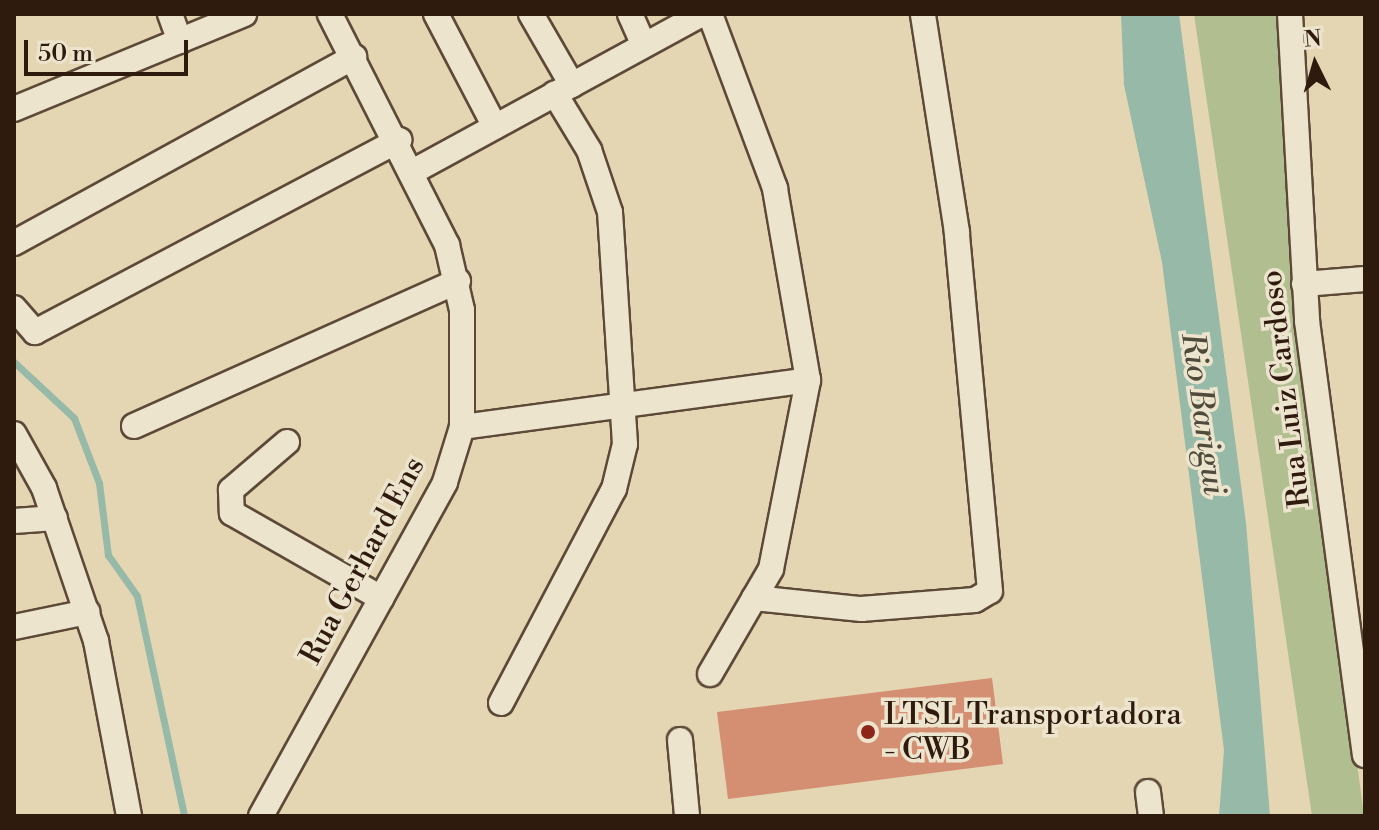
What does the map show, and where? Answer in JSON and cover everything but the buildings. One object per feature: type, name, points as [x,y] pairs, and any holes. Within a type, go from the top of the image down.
[{"type":"street","points":[[170,14],[180,41]]},
{"type":"street","points":[[14,109],[244,14]]},
{"type":"street","name":"Rua Gerhard Ens","points":[[261,816],[445,482],[462,427],[458,281],[414,171],[330,14]]},
{"type":"street","points":[[436,14],[495,127]]},
{"type":"street","points":[[501,703],[614,489],[624,409],[610,212],[589,150],[531,14]]},
{"type":"street","points":[[630,14],[644,45]]},
{"type":"street","points":[[414,171],[702,14]]},
{"type":"street","points":[[710,14],[775,188],[808,380],[771,569],[710,674]]},
{"type":"street","points":[[754,598],[861,609],[975,600],[990,591],[957,232],[923,14]]},
{"type":"street","name":"Rua Luiz Cardoso","points":[[1290,14],[1304,284],[1365,755]]},
{"type":"street","points":[[14,243],[354,57]]},
{"type":"street","points":[[14,308],[35,332],[399,140]]},
{"type":"street","points":[[1304,284],[1365,279]]},
{"type":"street","points":[[134,426],[458,281]]},
{"type":"street","points":[[462,427],[624,409],[808,380]]},
{"type":"street","points":[[14,434],[55,518],[87,612],[129,816]]},
{"type":"street","points":[[287,442],[231,490],[232,513],[381,598]]},
{"type":"street","points":[[14,521],[55,518]]},
{"type":"street","points":[[14,627],[87,612]]},
{"type":"street","points":[[680,740],[687,816]]},
{"type":"shaded area","points":[[1194,14],[1278,14],[1297,307],[1364,816],[1312,816]]},
{"type":"water","name":"Rio Barigui","points":[[1121,14],[1179,14],[1246,523],[1270,816],[1219,816],[1224,750],[1162,262],[1124,85]]},
{"type":"waterway","points":[[14,362],[74,418],[99,483],[108,555],[137,596],[184,816]]},
{"type":"place","name":"LTSL Transportadora - CWB","points":[[868,732]]}]
